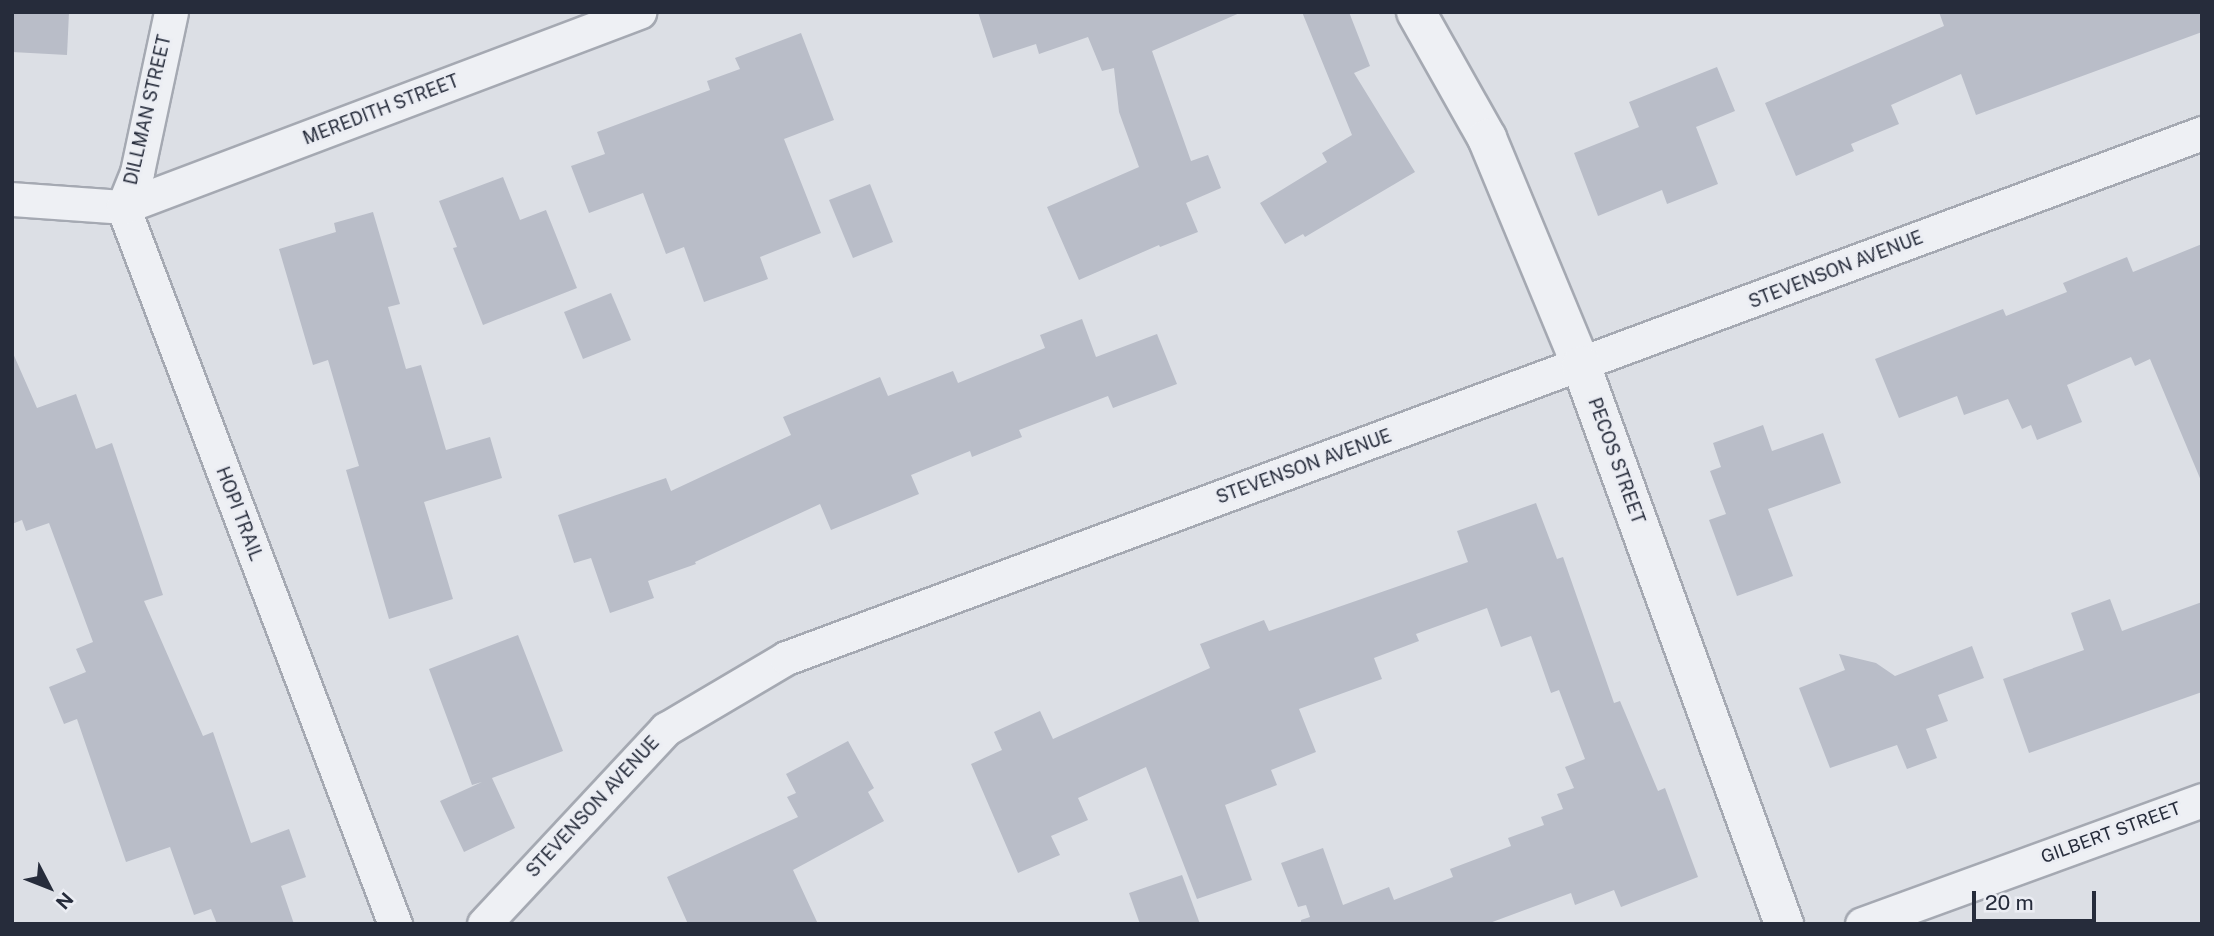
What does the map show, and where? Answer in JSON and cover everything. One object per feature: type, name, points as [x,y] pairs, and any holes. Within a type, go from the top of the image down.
[{"type":"street","name":"DILLMAN STREET","points":[[123,207],[137,172],[171,12]]},
{"type":"street","name":"MEREDITH STREET","points":[[123,207],[639,12]]},
{"type":"street","name":"PECOS STREET","points":[[1416,12],[1487,138],[1581,365],[1784,924]]},
{"type":"street","name":"STEVENSON AVENUE","points":[[484,924],[666,729],[786,658],[2202,133]]},
{"type":"street","points":[[12,199],[123,207]]},
{"type":"street","name":"HOPI TRAIL","points":[[123,207],[395,924]]},
{"type":"street","name":"GILBERT STREET","points":[[1862,924],[2202,800]]},
{"type":"building","points":[[12,12],[69,12],[67,55],[12,52]]},
{"type":"building","points":[[978,12],[1242,12],[1152,51],[1191,161],[1208,155],[1221,188],[1186,203],[1198,232],[1160,247],[1159,245],[1079,280],[1047,207],[1139,167],[1119,112],[1114,68],[1102,71],[1088,37],[1039,54],[1036,44],[993,58]]},
{"type":"building","points":[[1302,12],[1349,12],[1370,66],[1354,73],[1415,172],[1305,237],[1303,234],[1285,244],[1260,203],[1327,162],[1322,153],[1352,135]]},
{"type":"building","points":[[1939,12],[2202,12],[2202,32],[1976,115],[1961,74],[1891,105],[1899,124],[1851,144],[1854,151],[1796,176],[1765,103],[1944,26]]},
{"type":"building","points":[[801,33],[834,120],[784,139],[821,233],[760,257],[768,279],[704,302],[684,247],[666,254],[643,193],[589,213],[571,166],[605,154],[597,132],[710,90],[707,81],[740,69],[735,58]]},
{"type":"building","points":[[1717,67],[1735,111],[1696,127],[1718,184],[1667,204],[1662,190],[1598,216],[1574,153],[1639,127],[1629,102]]},
{"type":"building","points":[[503,177],[520,220],[546,210],[577,288],[483,325],[453,248],[457,247],[439,201]]},
{"type":"building","points":[[870,184],[893,242],[853,258],[829,200]]},
{"type":"building","points":[[373,212],[400,304],[388,307],[406,369],[421,365],[446,450],[490,437],[502,478],[424,502],[453,599],[389,619],[346,470],[359,466],[328,360],[313,365],[279,249],[336,232],[334,223]]},
{"type":"building","points":[[2202,244],[2202,483],[2150,359],[2135,366],[2131,357],[2067,385],[2082,422],[2037,440],[2031,425],[2022,429],[2008,399],[1964,415],[1957,396],[1899,418],[1875,359],[2003,309],[2006,316],[2067,292],[2063,283],[2127,257],[2133,272]]},
{"type":"building","points":[[611,293],[631,340],[583,359],[564,312]]},
{"type":"building","points":[[1082,319],[1096,357],[1157,334],[1177,384],[1113,408],[1108,396],[1019,430],[1022,437],[972,457],[970,451],[911,475],[919,494],[831,530],[820,504],[695,562],[696,564],[648,581],[654,598],[610,613],[591,558],[574,563],[558,515],[666,478],[671,491],[791,435],[783,417],[880,377],[888,396],[953,371],[958,383],[1045,348],[1040,335]]},
{"type":"building","points":[[12,351],[37,408],[76,394],[96,449],[112,443],[163,595],[144,601],[203,736],[213,732],[251,843],[289,829],[306,877],[281,886],[294,924],[217,924],[211,909],[194,915],[170,847],[126,862],[77,719],[64,724],[49,687],[86,672],[76,649],[93,642],[49,523],[26,531],[22,520],[12,524]]},
{"type":"building","points":[[1763,425],[1772,451],[1823,433],[1841,483],[1768,509],[1793,576],[1737,596],[1709,520],[1726,514],[1710,471],[1721,467],[1713,443]]},
{"type":"building","points":[[1536,503],[1557,559],[1563,557],[1614,703],[1620,701],[1658,791],[1665,788],[1698,877],[1621,907],[1614,890],[1575,905],[1571,893],[1487,924],[1301,924],[1301,920],[1310,917],[1306,905],[1298,907],[1281,863],[1323,848],[1343,905],[1389,887],[1394,900],[1453,877],[1450,869],[1511,846],[1508,838],[1544,825],[1541,817],[1563,809],[1557,794],[1574,788],[1565,767],[1585,759],[1559,690],[1551,693],[1531,636],[1501,647],[1487,608],[1416,634],[1419,641],[1374,658],[1382,679],[1299,709],[1316,752],[1271,770],[1277,785],[1225,805],[1252,880],[1197,899],[1146,767],[1078,798],[1088,820],[1051,836],[1060,855],[1018,873],[971,764],[1002,750],[994,732],[1040,711],[1053,739],[1210,668],[1200,644],[1264,620],[1269,631],[1468,562],[1457,531]]},
{"type":"building","points":[[2110,599],[2122,631],[2202,602],[2202,692],[2029,753],[2003,679],[2084,650],[2071,613]]},
{"type":"building","points":[[518,635],[563,751],[492,778],[515,828],[464,852],[440,801],[482,782],[472,785],[429,669]]},
{"type":"building","points":[[1972,646],[1984,678],[1938,695],[1948,721],[1926,729],[1937,758],[1907,769],[1897,745],[1830,768],[1799,688],[1845,670],[1839,654],[1876,663],[1895,676]]},
{"type":"building","points":[[848,741],[874,788],[868,792],[884,821],[793,870],[818,924],[688,924],[667,877],[798,817],[787,797],[796,793],[786,774]]},
{"type":"building","points":[[1182,875],[1200,924],[1140,924],[1129,893]]}]
